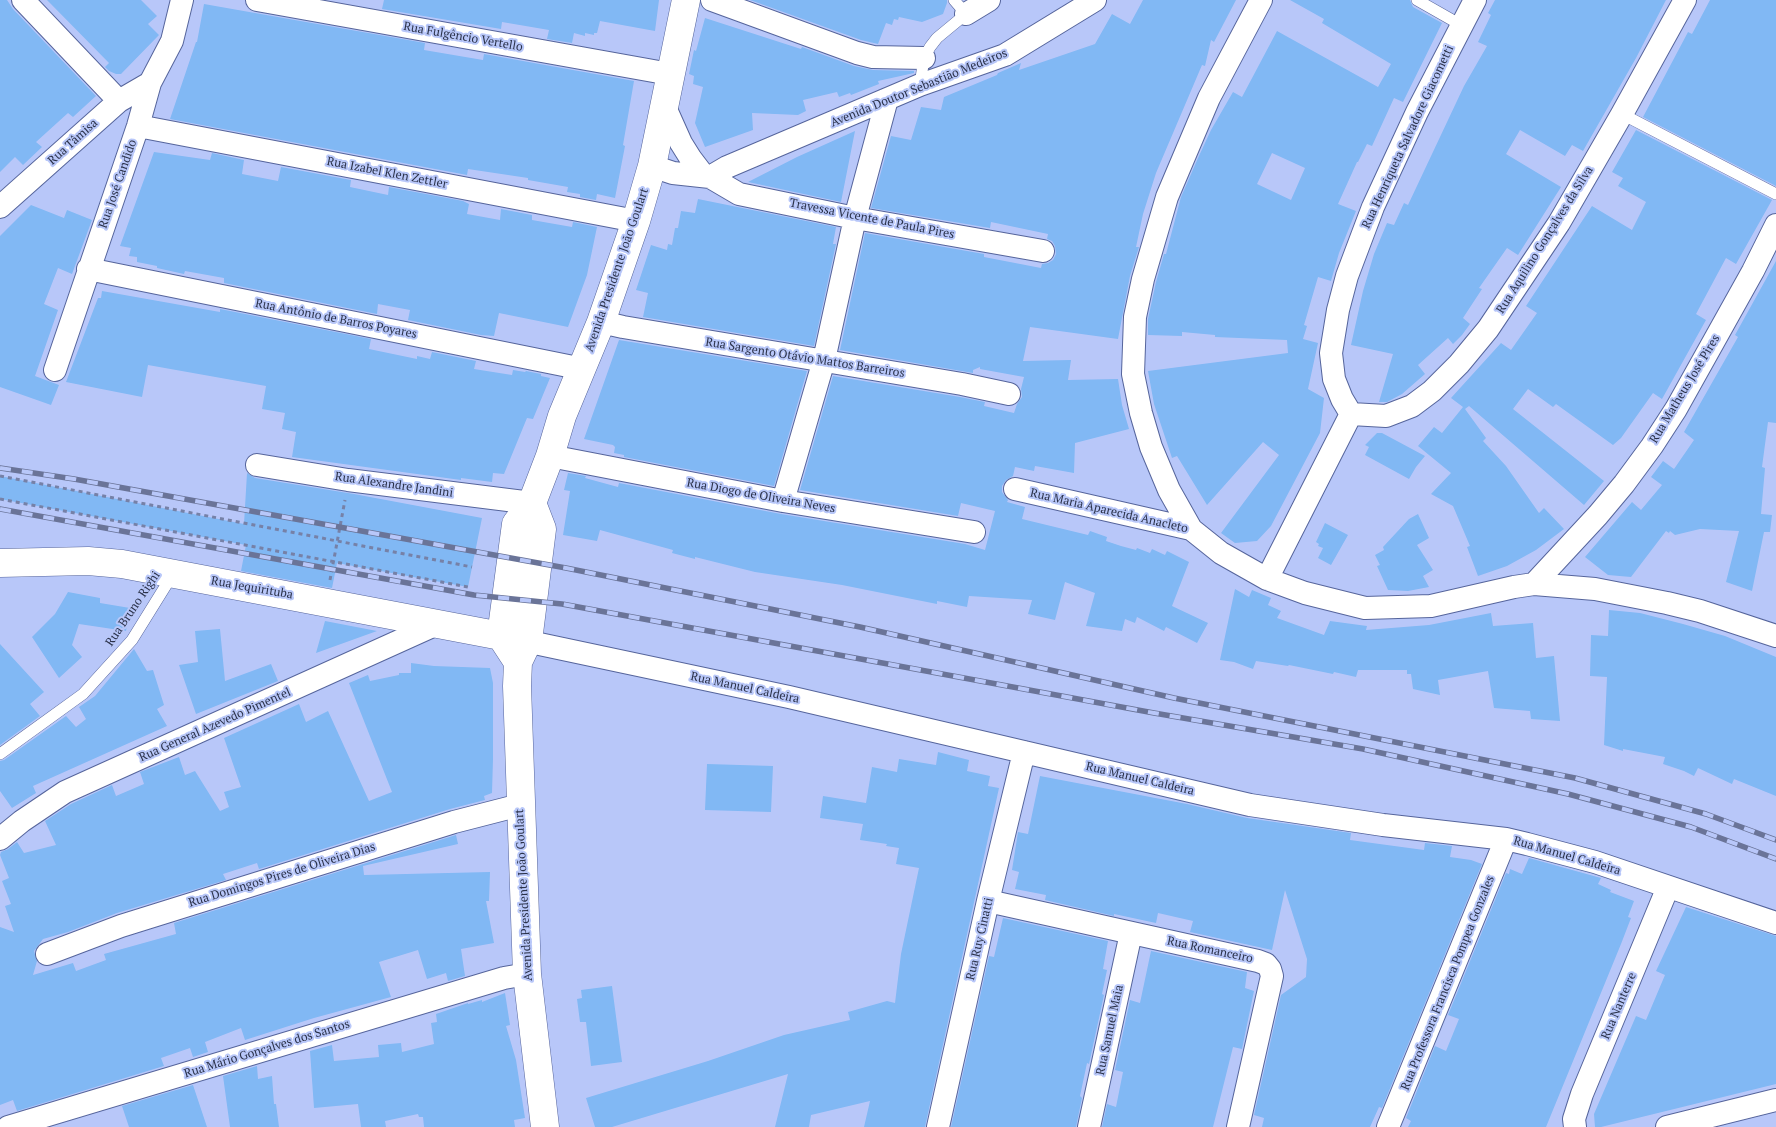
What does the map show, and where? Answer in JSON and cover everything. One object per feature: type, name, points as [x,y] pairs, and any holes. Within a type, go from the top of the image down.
[{"type":"main road","name":"Avenida Presidente João Goulart","points":[[501,636],[516,524],[532,503],[550,456],[562,416],[601,322],[636,222],[652,166],[686,0]]},
{"type":"main road","name":"Avenida Presidente João Goulart","points":[[532,503],[542,529],[517,686],[527,974],[545,1127]]},
{"type":"main road","name":"Rua Jequirituba","points":[[0,563],[88,561],[122,564],[501,636]]},
{"type":"main road","points":[[447,625],[483,624],[496,617],[505,609]]},
{"type":"main road","points":[[501,636],[523,652]]},
{"type":"street","points":[[24,0],[119,100]]},
{"type":"street","name":"Rua José Candido","points":[[55,370],[138,126],[150,83],[172,41],[182,0]]},
{"type":"street","name":"Rua Fulgêncio Vertello","points":[[257,0],[670,74]]},
{"type":"street","points":[[712,0],[857,53],[873,56],[924,58]]},
{"type":"street","points":[[960,7],[989,0]]},
{"type":"street","name":"Avenida Doutor Sebastião Medeiros","points":[[707,176],[920,85],[1005,55],[1095,0]]},
{"type":"street","points":[[1191,529],[1169,490],[1141,413],[1133,374],[1135,317],[1142,279],[1166,197],[1209,98],[1262,0]]},
{"type":"street","name":"Rua Henriqueta Salvadore Giacometti","points":[[1351,414],[1342,399],[1334,379],[1331,354],[1338,310],[1347,276],[1373,207],[1417,112],[1475,0]]},
{"type":"street","name":"Rua Aquilino Gonçalves da Silva","points":[[1351,414],[1386,416],[1412,406],[1432,391],[1459,364],[1488,329],[1559,223],[1685,0]]},
{"type":"street","name":"Rua Tâmisa","points":[[2,200],[119,100],[150,83]]},
{"type":"street","points":[[783,501],[824,360],[855,218],[887,99]]},
{"type":"street","name":"Travessa Vicente de Paula Pires","points":[[664,106],[690,159],[707,176],[739,194],[855,218],[1044,251]]},
{"type":"street","name":"Rua Izabel Klen Zettler","points":[[138,126],[636,222]]},
{"type":"street","name":"Travessa Vicente de Paula Pires","points":[[652,166],[674,173],[707,176]]},
{"type":"street","name":"Rua Matheus José Pires","points":[[1534,584],[1598,515],[1652,446],[1676,409],[1753,271],[1776,225]]},
{"type":"street","name":"Rua Antônio de Barros Poyares","points":[[88,269],[583,369]]},
{"type":"street","name":"Rua Sargento Otávio Mattos Barreiros","points":[[601,322],[962,384],[1009,394]]},
{"type":"street","points":[[1267,579],[1351,414]]},
{"type":"street","name":"Rua Diogo de Oliveira Neves","points":[[550,456],[783,501],[974,532]]},
{"type":"street","name":"Rua Alexandre Jandini","points":[[257,465],[348,480],[532,503]]},
{"type":"street","name":"Rua Maria Aparecida Anacleto","points":[[1015,489],[1191,529],[1221,553],[1267,579],[1306,593],[1365,608],[1431,606],[1534,584],[1595,590],[1667,603],[1700,611],[1776,636]]},
{"type":"street","name":"Rua General Azevedo Pimentel","points":[[0,838],[36,810],[64,792],[447,625]]},
{"type":"street","name":"Rua Manuel Caldeira","points":[[523,652],[789,697],[1250,805],[1383,825],[1506,839],[1557,851],[1776,923]]},
{"type":"street","name":"Rua Ruy Cinatti","points":[[938,1127],[988,901],[1024,752]]},
{"type":"street","name":"Rua Domingos Pires de Oliveira Dias","points":[[47,954],[121,926],[454,822],[520,805]]},
{"type":"street","name":"Rua Professora Francisca Pompea Gonzales","points":[[1388,1127],[1506,839]]},
{"type":"street","name":"Rua Nanterre","points":[[1575,1127],[1574,1119],[1582,1094],[1668,887]]},
{"type":"street","name":"Rua Romanceiro","points":[[988,901],[1258,960],[1266,964],[1270,968],[1272,976],[1238,1127]]},
{"type":"street","name":"Rua Samuel Maia","points":[[1089,1127],[1131,933]]},
{"type":"street","name":"Rua Mário Gonçalves dos Santos","points":[[8,1127],[504,978],[527,974]]},
{"type":"street","points":[[1668,1127],[1776,1100]]},
{"type":"lane","points":[[1417,0],[1462,25]]},
{"type":"lane","points":[[920,85],[924,58],[960,7]]},
{"type":"lane","points":[[1622,114],[1776,194]]},
{"type":"lane","name":"Rua Bruno Righi","points":[[0,754],[83,694],[132,640],[173,574]]},
{"type":"path","points":[[0,476],[472,567]]},
{"type":"path","points":[[328,602],[327,595],[348,480]]},
{"type":"path","points":[[0,499],[468,587]]},
{"type":"building","points":[[0,0],[7,0],[13,9],[96,96],[73,117],[68,113],[36,142],[42,147],[23,165],[15,157],[0,172]]},
{"type":"building","points":[[47,0],[141,0],[157,16],[148,24],[159,35],[121,74],[116,74],[105,67],[109,63]]},
{"type":"building","points":[[384,0],[659,0],[655,31],[600,21],[597,33],[594,33],[594,35],[585,33],[585,36],[574,33],[572,43],[547,39],[549,30],[502,22],[501,29],[382,9]]},
{"type":"building","points":[[750,0],[947,0],[947,3],[943,14],[922,22],[899,17],[898,20],[894,19],[892,25],[886,23],[878,44],[861,40]]},
{"type":"building","points":[[1143,0],[1236,0],[1214,42],[1211,40],[1205,66],[1202,65],[1156,173],[1143,214],[1136,247],[1139,247],[1130,276],[1118,339],[1030,327],[1023,361],[1071,360],[1068,380],[1118,379],[1122,405],[1129,429],[1075,443],[1074,473],[1035,466],[1034,471],[1015,467],[1013,476],[1006,480],[1002,486],[1002,492],[1008,500],[1007,502],[1025,507],[1022,519],[1088,535],[1090,531],[1107,537],[1106,541],[1121,546],[1136,550],[1137,548],[1150,553],[1152,549],[1165,555],[1167,551],[1189,562],[1172,606],[1208,623],[1197,643],[1166,627],[1164,631],[1137,617],[1135,623],[1125,619],[1122,631],[1086,626],[1095,593],[1065,582],[1055,620],[1028,614],[1032,600],[969,596],[967,607],[937,601],[937,604],[842,585],[755,572],[695,557],[695,559],[672,553],[673,550],[600,530],[597,541],[563,535],[570,491],[564,490],[568,473],[586,476],[585,478],[618,487],[619,483],[781,514],[965,544],[985,550],[995,511],[961,503],[958,516],[800,490],[833,376],[985,402],[984,406],[1014,413],[1022,397],[1021,389],[1024,377],[980,369],[980,367],[973,370],[973,373],[840,350],[865,233],[984,254],[984,257],[1041,268],[1042,264],[1053,260],[1056,254],[1052,241],[1047,239],[1048,234],[991,222],[990,228],[871,208],[891,136],[911,140],[921,107],[941,110],[944,97],[1021,63],[1019,70],[1095,44],[1112,14],[1130,24]]},
{"type":"building","points":[[1290,0],[1410,0],[1413,7],[1442,23],[1403,102],[1394,98],[1372,146],[1367,144],[1338,204],[1356,211],[1339,253],[1331,281],[1318,277],[1304,325],[1307,326],[1303,339],[1318,343],[1308,389],[1324,398],[1320,433],[1271,526],[1257,541],[1235,543],[1221,533],[1279,455],[1263,442],[1207,505],[1177,456],[1172,458],[1154,404],[1148,371],[1288,353],[1287,340],[1215,337],[1215,335],[1182,332],[1182,336],[1148,335],[1148,319],[1156,282],[1164,254],[1166,254],[1181,197],[1198,158],[1211,130],[1233,92],[1242,97],[1277,31],[1378,87],[1391,64],[1322,23],[1324,19]],"holes":[[[1272,153],[1305,168],[1291,200],[1257,184]]]},
{"type":"building","points":[[1495,0],[1666,0],[1636,58],[1583,151],[1572,145],[1565,156],[1520,130],[1506,154],[1561,187],[1518,255],[1507,248],[1479,288],[1482,289],[1463,318],[1470,324],[1462,335],[1453,344],[1448,338],[1418,365],[1425,374],[1402,394],[1387,402],[1379,402],[1393,354],[1351,345],[1363,291],[1374,254],[1387,223],[1394,225],[1404,203],[1408,205],[1464,86],[1487,46],[1478,42],[1491,15],[1488,13]]},
{"type":"building","points":[[1710,0],[1776,0],[1776,186],[1643,117],[1688,32],[1692,34]]},
{"type":"building","points":[[204,4],[425,43],[424,50],[483,60],[484,54],[634,81],[623,145],[625,146],[615,198],[597,194],[596,200],[580,197],[580,194],[567,192],[568,187],[528,180],[528,178],[468,169],[467,175],[170,119],[197,42]]},
{"type":"building","points":[[705,18],[801,49],[802,47],[854,66],[873,70],[914,71],[914,73],[878,81],[879,84],[851,95],[850,93],[839,97],[837,92],[803,100],[806,111],[798,115],[752,113],[753,130],[705,147],[695,123],[703,87],[693,84],[694,76],[689,74],[694,50],[696,51]]},
{"type":"building","points":[[1636,130],[1772,200],[1736,264],[1726,258],[1696,314],[1706,320],[1662,399],[1653,393],[1621,438],[1613,445],[1556,404],[1553,407],[1528,389],[1513,409],[1604,481],[1584,505],[1469,406],[1465,409],[1486,438],[1483,441],[1506,466],[1539,513],[1544,508],[1564,529],[1536,550],[1507,566],[1478,576],[1467,547],[1470,546],[1453,506],[1431,494],[1451,473],[1418,446],[1434,427],[1442,433],[1463,407],[1451,398],[1501,343],[1511,350],[1537,313],[1526,306],[1592,206],[1632,230],[1646,202],[1618,186],[1623,178],[1612,172]]},
{"type":"building","points":[[855,131],[841,202],[748,182],[797,157]]},
{"type":"building","points":[[154,152],[210,160],[212,153],[244,160],[242,174],[278,181],[281,167],[351,180],[350,187],[388,195],[389,187],[463,201],[469,204],[467,214],[500,220],[501,209],[532,215],[532,220],[572,227],[573,222],[597,227],[587,275],[568,327],[499,313],[494,336],[408,320],[410,310],[378,304],[377,314],[224,283],[224,278],[185,271],[184,274],[157,268],[157,266],[137,262],[137,257],[129,256],[131,248],[120,246]]},
{"type":"building","points":[[698,199],[836,227],[833,244],[836,244],[814,346],[643,317],[648,293],[636,290],[651,245],[667,250],[668,244],[672,245],[681,211],[695,213]]},
{"type":"building","points":[[31,205],[64,218],[67,210],[92,220],[72,274],[58,268],[44,304],[58,310],[35,376],[59,385],[51,405],[0,387],[0,236]]},
{"type":"building","points":[[1776,261],[1776,423],[1768,422],[1762,467],[1765,468],[1761,514],[1772,515],[1770,532],[1764,532],[1752,591],[1726,582],[1739,531],[1700,529],[1675,535],[1670,531],[1669,533],[1666,531],[1631,577],[1608,575],[1585,557],[1632,502],[1641,510],[1662,485],[1651,477],[1663,461],[1674,469],[1694,440],[1684,432],[1738,337],[1735,335]]},
{"type":"building","points":[[102,291],[220,312],[220,309],[371,339],[369,349],[417,359],[417,356],[430,359],[432,352],[476,361],[474,369],[512,375],[513,370],[526,371],[550,378],[533,419],[527,418],[504,474],[493,473],[492,482],[461,478],[461,480],[292,457],[296,432],[282,429],[285,413],[262,409],[266,386],[148,365],[142,397],[66,382],[98,298],[101,298]]},
{"type":"building","points":[[619,340],[807,371],[774,486],[624,457],[624,455],[614,453],[615,447],[613,445],[584,439]]},
{"type":"building","points":[[1377,433],[1382,433],[1425,456],[1409,479],[1365,455],[1369,447],[1365,445]]},
{"type":"building","points":[[247,473],[255,478],[482,518],[468,587],[337,563],[332,588],[241,571],[246,545],[0,499],[0,476],[244,524]]},
{"type":"building","points":[[1418,514],[1429,538],[1417,545],[1433,570],[1423,576],[1429,587],[1408,591],[1388,590],[1377,566],[1380,565],[1375,555],[1384,550],[1383,547],[1409,519]]},
{"type":"building","points":[[1325,523],[1348,535],[1331,565],[1318,558],[1323,548],[1318,546],[1319,544],[1316,542]]},
{"type":"building","points":[[1235,589],[1249,597],[1252,590],[1271,598],[1268,605],[1281,611],[1277,618],[1324,635],[1330,621],[1367,626],[1366,630],[1429,625],[1491,613],[1493,626],[1533,623],[1536,658],[1554,656],[1560,721],[1531,719],[1530,711],[1494,708],[1488,671],[1438,680],[1440,695],[1413,689],[1411,674],[1407,674],[1407,670],[1358,670],[1356,677],[1256,661],[1253,669],[1234,662],[1220,660]]},
{"type":"building","points":[[68,592],[100,598],[100,603],[130,608],[126,631],[79,624],[72,645],[82,657],[59,678],[32,637],[55,614]]},
{"type":"building","points":[[1609,610],[1640,613],[1683,624],[1725,636],[1776,657],[1776,796],[1734,779],[1732,784],[1698,768],[1694,776],[1663,764],[1665,757],[1623,749],[1623,751],[1604,745],[1607,677],[1590,676],[1591,635],[1608,636]]},
{"type":"building","points":[[325,621],[377,631],[316,653]]},
{"type":"building","points":[[220,629],[225,681],[271,664],[278,681],[196,714],[179,665],[198,662],[195,631]]},
{"type":"building","points":[[0,644],[44,692],[30,704],[40,716],[0,745]]},
{"type":"building","points":[[134,649],[147,671],[153,670],[164,705],[157,709],[167,726],[33,786],[36,793],[12,808],[0,791],[0,761],[66,716],[76,727],[86,719],[79,707],[95,696]]},
{"type":"building","points":[[411,663],[434,666],[490,668],[493,683],[492,793],[484,796],[485,800],[450,809],[259,869],[257,863],[223,874],[226,880],[117,913],[68,932],[43,939],[34,951],[37,961],[33,975],[73,963],[76,971],[106,960],[104,954],[176,934],[174,923],[456,835],[458,844],[363,866],[364,875],[490,872],[489,901],[486,901],[494,943],[461,949],[465,976],[448,981],[446,973],[427,979],[418,950],[379,962],[391,997],[314,1018],[245,1040],[241,1028],[205,1042],[208,1052],[193,1057],[190,1048],[161,1058],[164,1066],[17,1111],[13,1100],[0,1105],[0,927],[14,932],[5,906],[11,904],[2,881],[9,878],[0,855],[1,852],[17,842],[24,853],[56,845],[45,821],[71,804],[112,785],[116,796],[144,784],[140,772],[179,757],[185,775],[195,771],[220,811],[229,807],[224,792],[241,787],[224,738],[299,704],[306,722],[328,711],[369,801],[392,792],[349,683],[368,675],[370,681],[399,675],[399,673],[411,673]]},
{"type":"building","points":[[938,752],[969,760],[967,771],[990,776],[988,786],[999,788],[925,1127],[864,1127],[870,1101],[811,1115],[809,1127],[775,1127],[788,1074],[612,1127],[595,1127],[586,1098],[708,1061],[784,1035],[850,1020],[848,1012],[887,1001],[895,1003],[901,954],[919,868],[896,864],[899,848],[886,846],[887,844],[860,840],[863,824],[820,818],[823,796],[866,803],[872,767],[897,772],[899,759],[936,765]]},
{"type":"building","points":[[707,764],[773,766],[771,812],[705,810]]},
{"type":"building","points":[[1040,776],[1187,804],[1247,818],[1351,833],[1350,840],[1424,850],[1425,843],[1452,846],[1450,857],[1471,860],[1482,864],[1382,1108],[1379,1107],[1370,1127],[1262,1127],[1264,1118],[1254,1115],[1281,995],[1306,977],[1307,959],[1285,890],[1272,950],[1190,932],[1193,921],[1158,913],[1156,923],[1114,914],[1114,916],[1045,900],[1046,895],[1015,889],[1019,872],[1012,870],[1018,832],[1028,834]]},
{"type":"building","points":[[1529,858],[1601,878],[1598,884],[1611,890],[1610,892],[1634,901],[1628,917],[1631,918],[1621,944],[1546,1127],[1408,1127],[1411,1121],[1406,1118],[1435,1046],[1446,1051],[1459,1019],[1448,1015],[1506,873],[1509,874],[1510,869],[1522,874]]},
{"type":"building","points":[[1686,907],[1776,936],[1776,1084],[1595,1127],[1594,1114],[1636,1016],[1646,1020],[1665,975],[1656,971]]},
{"type":"building","points":[[1003,918],[1108,941],[1103,969],[1107,970],[1102,994],[1104,995],[1080,1096],[1082,1098],[1076,1127],[951,1127],[989,956],[994,957]]},
{"type":"building","points":[[1151,951],[1247,972],[1245,988],[1254,991],[1242,1049],[1233,1047],[1213,1127],[1102,1127],[1107,1104],[1116,1107],[1123,1072],[1115,1070],[1130,1000],[1140,1003]]},
{"type":"building","points":[[612,986],[622,1062],[591,1066],[586,1022],[580,1022],[577,999],[582,998],[581,990]]},
{"type":"building","points":[[505,993],[510,1025],[506,1026],[516,1060],[525,1118],[514,1120],[515,1127],[424,1127],[423,1117],[419,1117],[418,1114],[385,1121],[386,1127],[361,1127],[358,1104],[314,1108],[310,1051],[332,1045],[334,1061],[379,1057],[378,1045],[401,1043],[402,1052],[434,1044],[431,1023],[437,1022],[436,1014],[468,1003],[482,1000],[482,1002]]},
{"type":"building","points":[[257,1066],[258,1079],[272,1076],[274,1104],[276,1104],[279,1127],[230,1127],[223,1076]]},
{"type":"building","points":[[193,1085],[207,1127],[129,1127],[122,1106]]},
{"type":"railway","points":[[0,468],[74,479],[566,568],[860,627],[1174,698],[1575,778],[1706,814],[1776,840]]},
{"type":"railway","points":[[0,509],[474,595],[562,604],[1154,713],[1363,749],[1568,794],[1691,827],[1776,859]]}]
